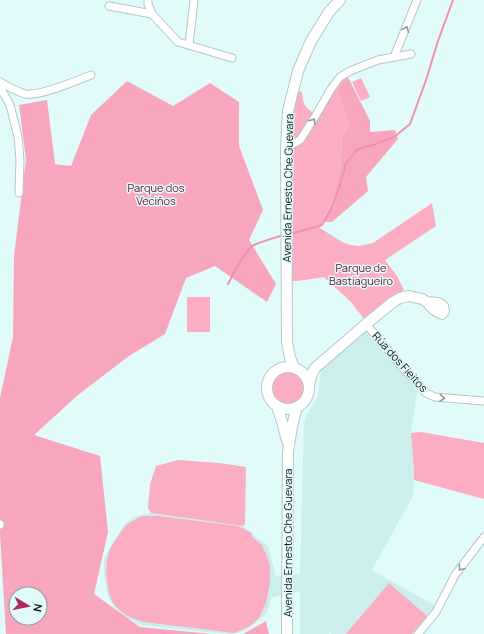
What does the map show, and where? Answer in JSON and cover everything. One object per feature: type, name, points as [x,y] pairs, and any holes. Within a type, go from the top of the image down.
[{"type":"main road","name":"Avenida Ernesto Che Guevara","points":[[296,368],[290,358],[287,342],[286,148],[288,111],[298,71],[311,41],[329,12],[340,0]]},
{"type":"main road","points":[[323,360],[304,369],[284,367],[276,370],[271,375],[266,393],[277,406],[286,409],[297,407],[302,404],[308,396],[309,385],[314,368],[393,302],[400,298],[409,296],[422,299],[427,302]]},
{"type":"main road","name":"Avenida Ernesto Che Guevara","points":[[276,370],[287,342]]},
{"type":"main road","points":[[296,368],[304,374],[309,385]]},
{"type":"main road","name":"Avenida Ernesto Che Guevara","points":[[277,406],[283,425],[288,452]]},
{"type":"main road","name":"Avenida Ernesto Che Guevara","points":[[287,634],[288,452],[297,407]]},
{"type":"street","points":[[148,0],[152,14],[178,42],[232,58]]},
{"type":"street","points":[[189,45],[194,0]]},
{"type":"street","points":[[394,57],[417,0]]},
{"type":"street","points":[[109,6],[152,14]]},
{"type":"street","points":[[286,148],[301,139],[331,89],[340,77],[350,71],[378,60],[411,54]]},
{"type":"street","points":[[0,82],[21,93],[27,94],[46,91],[91,75]]},
{"type":"street","points":[[0,87],[10,105],[18,137],[20,160],[18,193]]},
{"type":"street","name":"Rúa dos Fieitos","points":[[366,324],[404,369],[430,396],[484,401]]},
{"type":"street","points":[[418,634],[436,612],[455,576],[484,537]]},
{"type":"shaded area","points":[[365,331],[400,369],[417,392],[411,433],[414,470],[413,496],[372,570],[436,606],[414,634],[332,634],[329,632],[329,634],[300,634],[300,591],[271,598],[267,613],[252,626],[238,633],[227,634],[140,625],[123,615],[111,603],[107,593],[104,577],[104,558],[124,525],[133,517],[151,513],[243,526],[268,546],[276,576],[300,574],[304,424],[306,415],[318,396],[321,370]]},
{"type":"green space","name":"Parque de Bastiagueiro","points":[[344,70],[348,77],[337,90],[349,124],[342,138],[340,172],[333,199],[320,228],[342,242],[350,245],[359,246],[373,243],[432,203],[436,226],[385,260],[397,276],[404,290],[364,319],[351,302],[324,277],[289,281],[290,149],[292,116],[297,91],[302,92],[304,104],[313,113],[336,77]]},
{"type":"green space","points":[[348,77],[370,121],[370,132],[395,130],[398,139],[366,177],[368,191],[332,222],[323,222],[333,199],[340,172],[342,138],[349,124],[337,90]]},
{"type":"green space","points":[[361,78],[370,97],[361,101],[352,82]]},
{"type":"green space","name":"Parque dos Veciños","points":[[127,81],[173,106],[210,83],[239,102],[239,146],[263,210],[249,240],[276,284],[267,302],[215,266],[186,278],[165,334],[129,356],[78,395],[34,435],[100,456],[108,532],[94,594],[140,627],[213,634],[6,634],[0,534],[0,398],[13,337],[14,256],[26,160],[19,105],[47,100],[55,164],[71,166],[91,115]]},
{"type":"green space","points":[[187,297],[210,297],[210,332],[187,332]]},
{"type":"green space","points":[[288,370],[301,375],[306,388],[301,401],[288,406],[275,401],[270,388],[275,375]]},
{"type":"green space","points":[[421,432],[484,443],[484,499],[414,480],[411,433]]},
{"type":"green space","points":[[178,460],[219,463],[246,467],[245,524],[243,526],[151,513],[148,508],[150,484],[156,466]]},
{"type":"green space","points":[[143,516],[158,516],[238,526],[252,533],[251,536],[261,544],[270,565],[270,583],[266,603],[259,618],[249,627],[234,633],[144,622],[119,610],[113,603],[107,585],[107,557],[113,544],[124,528],[129,523]]},
{"type":"green space","points":[[389,583],[427,616],[412,634],[346,634]]},
{"type":"green space","points":[[266,621],[269,634],[243,634]]},
{"type":"waterway","points":[[290,234],[322,225],[331,209],[346,163],[358,149],[394,137],[410,124],[453,0]]},
{"type":"waterway","points":[[228,284],[251,247],[261,242],[284,235]]}]
